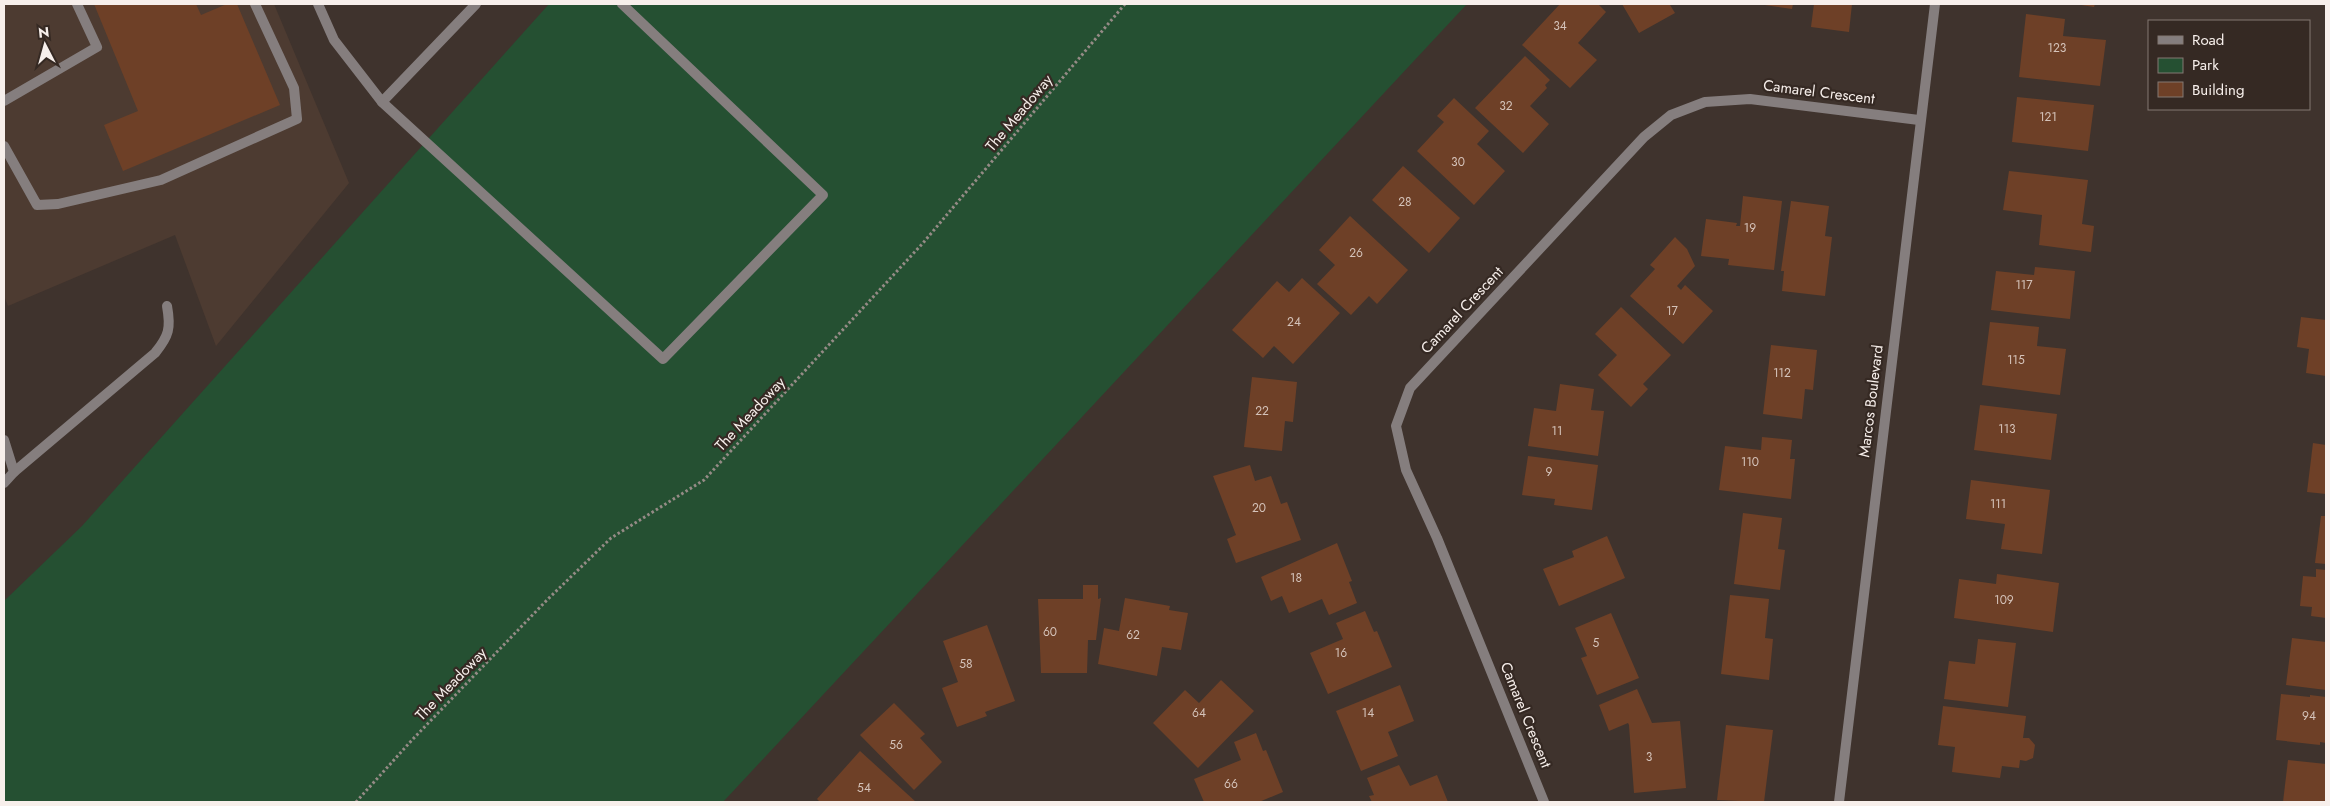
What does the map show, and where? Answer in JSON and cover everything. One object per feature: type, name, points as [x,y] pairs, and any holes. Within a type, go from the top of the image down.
[{"type":"street","points":[[4,101],[97,47],[78,4]]},
{"type":"street","points":[[4,146],[37,205],[58,204],[161,180],[297,119],[294,88],[255,4]]},
{"type":"street","points":[[318,4],[334,40],[382,102],[663,359],[822,195],[622,4]]},
{"type":"street","points":[[382,102],[476,4]]},
{"type":"street","name":"Marcos Boulevard","points":[[1839,802],[1935,4]]},
{"type":"street","name":"Camarel Crescent","points":[[1544,802],[1437,538],[1406,470],[1396,426],[1410,388],[1644,137],[1671,116],[1706,102],[1750,99],[1920,120]]},
{"type":"street","points":[[4,483],[14,472],[154,354],[165,340],[170,324],[167,306]]},
{"type":"street","points":[[4,440],[14,472]]},
{"type":"path","name":"The Meadoway","points":[[356,802],[412,740],[610,538],[704,480],[923,243],[1125,4]]},
{"type":"shaded area","points":[[4,4],[274,4],[349,183],[216,346],[175,235],[8,306],[4,296]]},
{"type":"green space","points":[[549,4],[1467,4],[723,802],[4,802],[4,601],[82,526]]},
{"type":"building","points":[[94,4],[196,4],[201,15],[227,4],[237,4],[280,105],[123,171],[104,125],[138,111]]},
{"type":"building","points":[[1560,4],[1598,4],[1606,12],[1578,43],[1597,60],[1570,88],[1522,45]]},
{"type":"building","points":[[1622,4],[1673,4],[1670,5],[1675,13],[1639,33]]},
{"type":"building","points":[[1758,4],[1793,4],[1792,9]]},
{"type":"building","points":[[1814,4],[1852,4],[1849,32],[1811,27]]},
{"type":"building","points":[[2075,4],[2095,4],[2094,7]]},
{"type":"building","points":[[2026,14],[2065,19],[2063,36],[2106,40],[2100,86],[2019,77]]},
{"type":"building","points":[[1525,56],[1550,80],[1545,85],[1547,88],[1530,106],[1549,124],[1523,153],[1475,108]]},
{"type":"building","points":[[2017,97],[2094,105],[2088,151],[2012,142]]},
{"type":"building","points":[[1454,98],[1489,131],[1477,144],[1505,171],[1474,205],[1417,151],[1444,122],[1437,116]]},
{"type":"building","points":[[1403,166],[1460,218],[1429,253],[1372,200]]},
{"type":"building","points":[[2009,171],[2088,180],[2082,224],[2094,226],[2091,252],[2039,245],[2042,215],[2003,210]]},
{"type":"building","points":[[1743,196],[1782,201],[1774,270],[1728,265],[1729,259],[1701,256],[1706,219],[1737,223],[1736,226],[1740,226]]},
{"type":"building","points":[[1791,201],[1829,206],[1825,236],[1832,237],[1825,296],[1782,291],[1784,271],[1781,271]]},
{"type":"building","points":[[1350,216],[1408,270],[1377,304],[1369,296],[1351,315],[1317,284],[1335,265],[1319,250]]},
{"type":"building","points":[[1675,237],[1687,249],[1695,266],[1677,286],[1681,290],[1685,285],[1713,311],[1683,344],[1630,296],[1655,269],[1650,265]]},
{"type":"building","points":[[2035,267],[2075,271],[2070,319],[1991,310],[1996,271],[2034,275]]},
{"type":"building","points":[[1302,278],[1340,313],[1293,364],[1274,346],[1263,358],[1232,330],[1277,281],[1289,292]]},
{"type":"building","points":[[1621,307],[1671,355],[1643,384],[1648,389],[1631,407],[1598,375],[1617,355],[1595,334]]},
{"type":"building","points":[[2301,317],[2326,320],[2326,376],[2306,373],[2309,349],[2297,347]]},
{"type":"building","points":[[1990,322],[2039,327],[2037,346],[2066,349],[2060,395],[1982,385]]},
{"type":"building","points":[[1771,345],[1817,350],[1813,390],[1805,389],[1802,419],[1763,414]]},
{"type":"building","points":[[1252,377],[1297,382],[1293,422],[1285,421],[1282,451],[1244,447]]},
{"type":"building","points":[[1560,384],[1594,389],[1591,410],[1604,411],[1598,456],[1528,446],[1534,408],[1556,411]]},
{"type":"building","points":[[1980,405],[2057,414],[2051,460],[1974,450]]},
{"type":"building","points":[[1762,437],[1792,440],[1790,459],[1795,459],[1791,499],[1719,490],[1725,446],[1761,450]]},
{"type":"building","points":[[2313,443],[2326,445],[2326,494],[2307,492]]},
{"type":"building","points":[[1528,456],[1598,465],[1592,510],[1554,505],[1555,499],[1522,495]]},
{"type":"building","points":[[1250,465],[1255,481],[1271,476],[1281,504],[1287,502],[1301,540],[1236,563],[1227,539],[1236,535],[1213,476]]},
{"type":"building","points":[[1971,480],[2050,490],[2042,554],[2001,549],[2005,524],[1966,519]]},
{"type":"building","points":[[1743,513],[1782,518],[1778,549],[1785,550],[1780,590],[1734,584]]},
{"type":"building","points":[[2321,516],[2326,516],[2326,564],[2315,563]]},
{"type":"building","points":[[1607,536],[1625,578],[1559,606],[1543,569],[1574,557],[1572,551]]},
{"type":"building","points":[[1337,543],[1352,581],[1349,582],[1357,603],[1329,615],[1322,599],[1289,613],[1282,596],[1271,601],[1261,577]]},
{"type":"building","points":[[2316,569],[2326,570],[2326,618],[2311,616],[2312,607],[2300,606],[2303,576],[2316,577]]},
{"type":"building","points":[[1997,574],[2059,583],[2053,632],[1954,618],[1959,579],[1996,584]]},
{"type":"building","points":[[1083,585],[1098,585],[1098,599],[1101,598],[1096,640],[1088,640],[1087,673],[1041,673],[1038,599],[1083,599]]},
{"type":"building","points":[[1730,595],[1769,599],[1765,638],[1773,639],[1769,680],[1721,674]]},
{"type":"building","points":[[1125,598],[1170,606],[1169,610],[1188,613],[1181,650],[1162,647],[1157,676],[1098,664],[1104,628],[1119,631]]},
{"type":"building","points":[[1365,611],[1374,632],[1377,631],[1392,667],[1328,694],[1310,653],[1343,639],[1336,623]]},
{"type":"building","points":[[1611,613],[1639,678],[1597,695],[1581,658],[1587,656],[1575,628]]},
{"type":"building","points":[[987,625],[1015,701],[985,712],[987,716],[957,727],[942,688],[958,682],[943,641]]},
{"type":"building","points":[[2292,638],[2326,642],[2326,690],[2286,685]]},
{"type":"building","points":[[1978,639],[2016,643],[2008,707],[1944,699],[1949,661],[1975,664]]},
{"type":"building","points":[[1221,680],[1254,711],[1198,768],[1153,723],[1185,690],[1199,703]]},
{"type":"building","points":[[1400,685],[1414,721],[1388,732],[1398,756],[1361,771],[1336,711]]},
{"type":"building","points":[[1637,689],[1652,723],[1680,721],[1686,788],[1634,793],[1629,725],[1628,723],[1609,731],[1599,705]]},
{"type":"building","points":[[2281,694],[2326,697],[2326,743],[2320,742],[2320,745],[2276,740]]},
{"type":"building","points":[[894,703],[925,734],[920,738],[942,762],[914,790],[860,735]]},
{"type":"building","points":[[1943,706],[2026,716],[2023,738],[2029,738],[2035,745],[2033,758],[2026,761],[2020,760],[2019,768],[2002,766],[2000,778],[1952,772],[1955,747],[1938,745]]},
{"type":"building","points":[[1726,725],[1773,730],[1764,802],[1717,800]]},
{"type":"building","points":[[1256,733],[1263,751],[1266,750],[1283,792],[1259,802],[1204,802],[1194,779],[1241,760],[1234,742]]},
{"type":"building","points":[[860,751],[916,802],[820,802],[817,799]]},
{"type":"building","points":[[2288,760],[2326,764],[2326,802],[2283,802]]},
{"type":"building","points":[[1399,765],[1410,786],[1437,775],[1448,802],[1372,802],[1369,796],[1374,795],[1367,778]]}]
